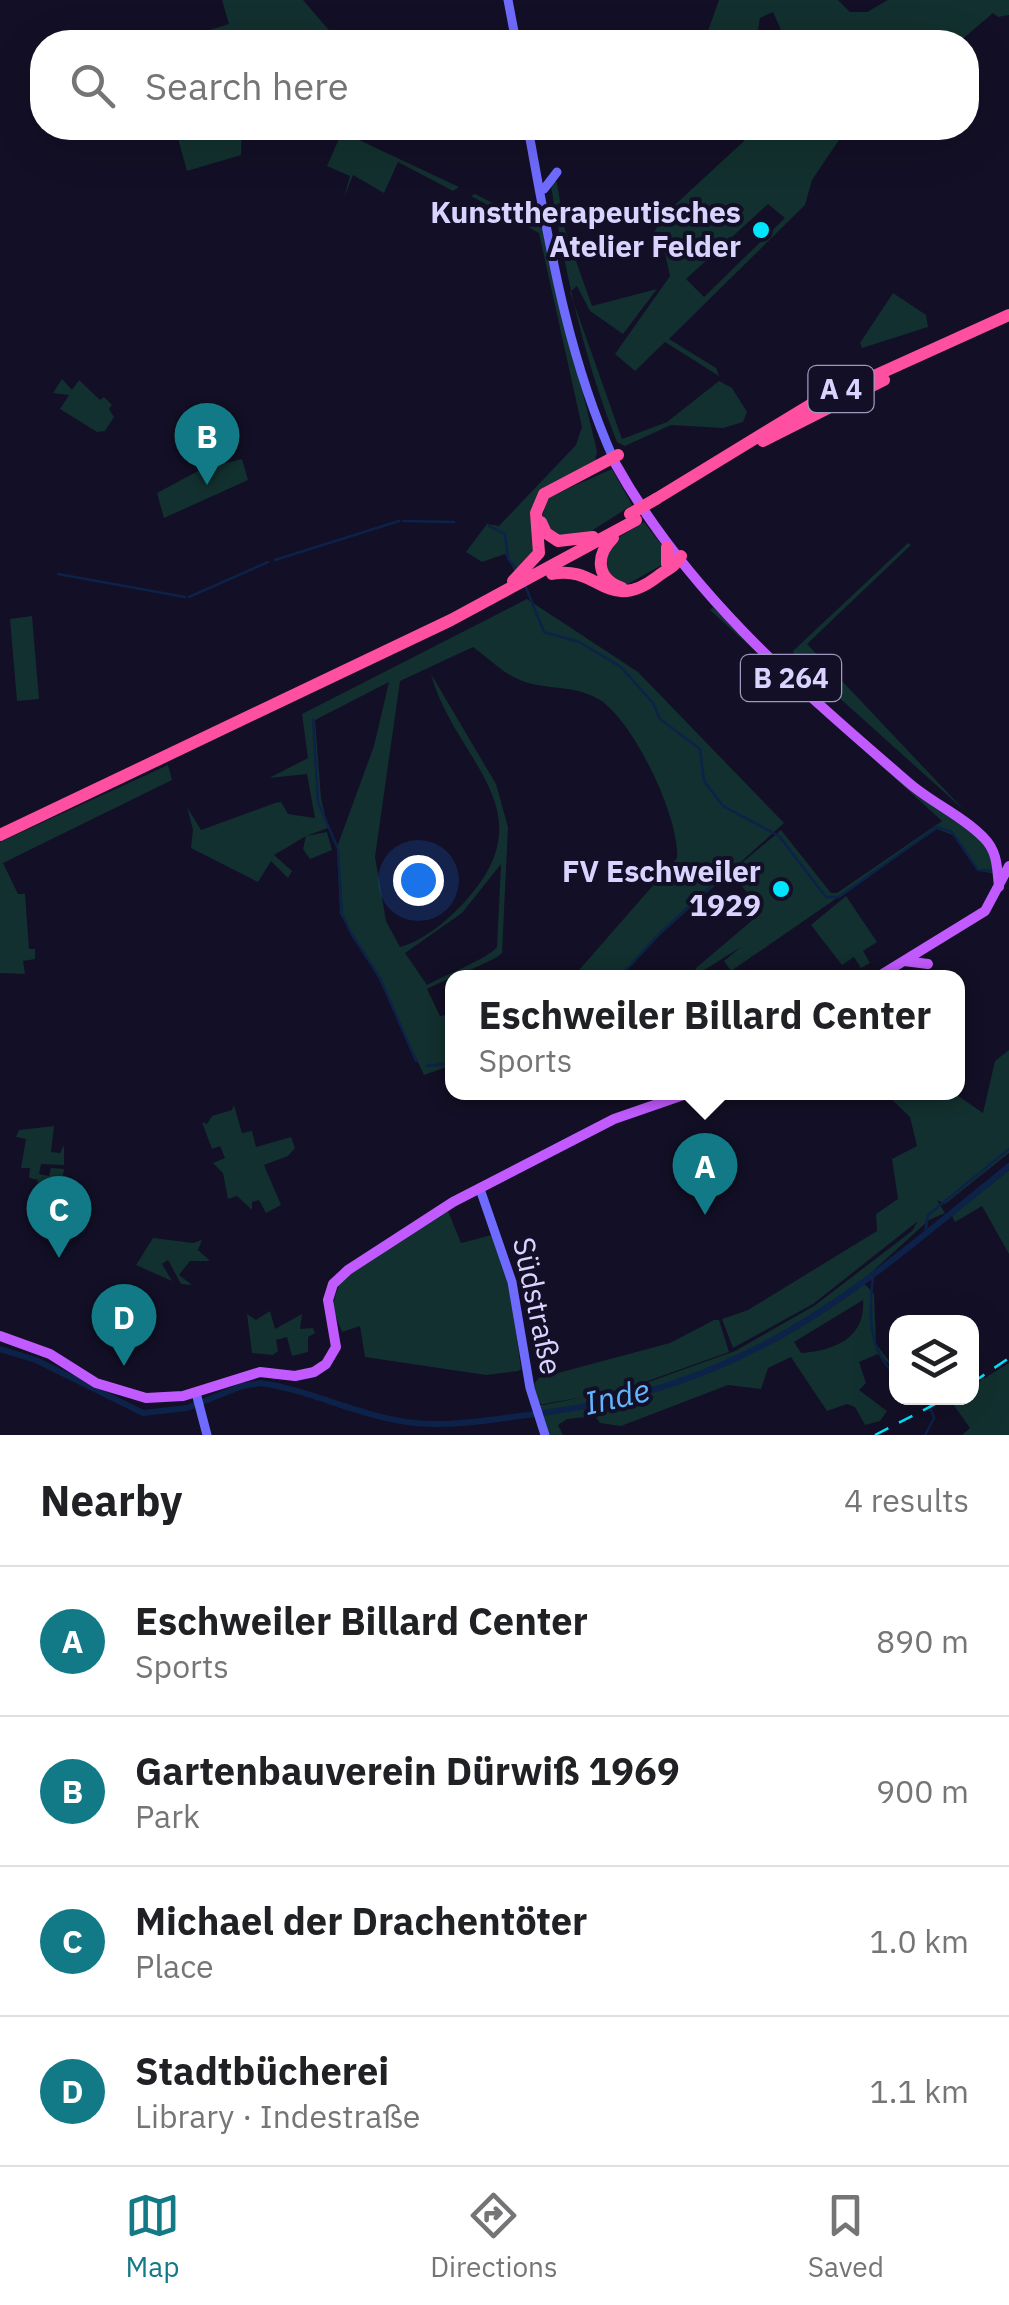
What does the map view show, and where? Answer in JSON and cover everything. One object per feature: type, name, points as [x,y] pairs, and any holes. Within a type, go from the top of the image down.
[{"type":"highway","name":"A 4","points":[[0,826],[524,579],[631,520],[810,405],[1009,315]]},
{"type":"highway","name":"A 4","points":[[658,502],[814,413],[1009,324]]},
{"type":"highway","points":[[593,537],[567,542],[552,538],[541,524],[541,507],[556,490],[613,457]]},
{"type":"highway","points":[[524,579],[540,550],[536,516],[542,497],[613,457]]},
{"type":"highway","points":[[631,520],[601,555],[601,570],[608,581],[632,588],[674,558]]},
{"type":"highway","name":"A 4","points":[[524,579],[593,537],[631,520]]},
{"type":"highway","points":[[524,579],[572,572],[609,590],[627,593],[674,558]]},
{"type":"highway","name":"A 4","points":[[0,834],[298,688]]},
{"type":"main road","points":[[508,0],[514,30]]},
{"type":"main road","points":[[532,140],[568,333],[613,457]]},
{"type":"main road","points":[[534,140],[572,332],[613,457]]},
{"type":"main road","points":[[523,173],[533,157]]},
{"type":"main road","points":[[544,188],[557,172]]},
{"type":"main road","name":"B 264","points":[[613,457],[674,558],[728,618],[913,786],[984,838],[1003,865]]},
{"type":"main road","points":[[889,970],[984,910],[1003,865]]},
{"type":"main road","points":[[903,961],[928,964]]},
{"type":"main road","points":[[0,1338],[52,1357],[100,1383],[150,1399],[196,1395],[242,1375],[301,1375],[322,1367],[336,1342],[328,1309],[332,1284],[425,1219],[614,1118],[668,1100]]},
{"type":"main road","name":"Südstraße","points":[[480,1189],[512,1282],[534,1406],[545,1435]]},
{"type":"main road","points":[[196,1395],[207,1435]]},
{"type":"green space","points":[[222,0],[303,0],[329,30],[210,30],[229,24]]},
{"type":"green space","points":[[719,0],[838,0],[850,12],[867,12],[888,0],[1009,0],[1009,15],[998,17],[993,13],[973,30],[781,30],[773,12],[760,18],[758,30],[708,30]]},
{"type":"green space","points":[[178,140],[242,140],[241,155],[187,171]]},
{"type":"green space","points":[[338,140],[359,140],[459,187],[453,191],[398,162],[384,193],[353,175],[344,198],[350,176],[327,166]]},
{"type":"green space","points":[[744,140],[839,140],[812,180],[805,205],[669,339],[716,368],[719,376],[665,342],[635,371],[615,354],[670,276],[663,244],[652,236],[665,214]],"holes":[[[768,204],[785,218],[704,297],[686,279]]]},
{"type":"green space","points":[[556,178],[565,230],[592,306],[657,289],[623,334],[590,311],[577,286],[571,291],[551,186]]},
{"type":"green space","points":[[475,194],[543,229],[597,451],[595,462],[544,492],[538,547],[515,571],[505,554],[482,562],[466,552],[487,524],[499,526],[576,445],[582,427],[539,233],[471,196]]},
{"type":"green space","points":[[893,293],[926,315],[928,327],[862,348],[860,343]]},
{"type":"green space","points":[[574,304],[622,439],[667,422],[719,381],[732,388],[747,412],[743,422],[723,428],[671,425],[625,446],[617,442],[594,379]]},
{"type":"green space","points":[[62,379],[72,390],[79,380],[100,400],[104,397],[112,405],[109,409],[114,417],[105,431],[97,432],[60,409],[69,395],[53,393]]},
{"type":"green space","points":[[242,459],[248,480],[164,518],[157,493],[200,470]]},
{"type":"green space","points":[[612,469],[632,505],[582,537],[557,538],[542,519],[547,498]]},
{"type":"green space","points":[[644,522],[664,548],[662,565],[626,585],[608,578],[602,558],[618,538]]},
{"type":"green space","points":[[908,543],[911,545],[807,644],[964,810],[794,657],[793,651]]},
{"type":"green space","points":[[527,599],[638,672],[784,823],[659,936],[627,970],[579,970],[677,858],[663,796],[627,728],[600,700],[582,692],[517,679],[473,647],[400,681],[375,857],[386,921],[400,947],[428,934],[468,898],[490,866],[499,837],[497,810],[488,784],[442,705],[431,674],[496,784],[508,827],[502,953],[470,970],[458,970],[497,947],[501,864],[462,913],[405,953],[427,985],[445,976],[445,981],[427,989],[440,1016],[445,1015],[445,1068],[424,1075],[379,979],[340,914],[337,847],[374,746],[389,682],[315,720],[321,798],[328,828],[274,855],[292,871],[288,878],[271,861],[258,882],[191,848],[193,830],[187,807],[201,830],[281,802],[288,814],[315,818],[307,774],[269,778],[308,758],[302,714]]},
{"type":"green space","points":[[713,607],[809,698],[970,830],[990,850],[995,874],[977,870],[955,836],[937,829],[732,970],[724,961],[741,947],[704,970],[695,970],[762,912],[731,872],[781,830],[831,893],[837,893],[942,821],[710,610]]},
{"type":"green space","points":[[32,616],[39,699],[17,701],[10,619]]},
{"type":"green space","points":[[168,765],[172,780],[3,863],[18,894],[25,894],[29,949],[35,949],[35,959],[23,961],[25,974],[0,973],[0,842]]},
{"type":"green space","points":[[327,832],[332,850],[310,859],[303,849],[306,836]]},
{"type":"green space","name":"FV Eschweiler 1929","points":[[846,896],[877,942],[863,951],[870,963],[861,968],[854,957],[842,965],[811,925]]},
{"type":"green space","points":[[1009,1050],[1009,1153],[945,1204],[937,1200],[945,1213],[929,1220],[862,1281],[874,1294],[876,1344],[889,1364],[878,1354],[859,1362],[866,1383],[859,1390],[887,1411],[880,1421],[865,1425],[855,1407],[847,1404],[827,1411],[791,1357],[768,1368],[761,1389],[728,1385],[621,1426],[600,1423],[595,1416],[567,1419],[558,1425],[563,1435],[549,1435],[538,1405],[629,1389],[735,1351],[814,1306],[912,1231],[918,1221],[813,1304],[733,1348],[722,1319],[748,1310],[877,1231],[876,1214],[898,1199],[892,1159],[917,1146],[910,1117],[892,1100],[964,1100],[983,1113],[995,1061]],"holes":[[[863,1300],[863,1313],[853,1333],[836,1345],[801,1353],[794,1342]]]},
{"type":"green space","points":[[234,1105],[242,1133],[252,1131],[256,1147],[291,1137],[295,1148],[288,1156],[264,1165],[281,1205],[266,1213],[259,1200],[252,1202],[252,1210],[237,1196],[228,1199],[223,1173],[213,1163],[225,1158],[220,1146],[212,1149],[202,1122],[207,1124],[212,1116],[232,1110]]},
{"type":"green space","points":[[54,1126],[51,1152],[60,1153],[64,1145],[64,1165],[41,1164],[39,1174],[49,1176],[51,1168],[64,1169],[62,1181],[53,1181],[53,1202],[36,1195],[38,1180],[29,1178],[30,1168],[21,1168],[26,1139],[16,1137],[19,1130]]},
{"type":"green space","points":[[1009,1170],[1009,1254],[982,1206],[955,1222],[952,1216]]},
{"type":"green space","points":[[448,1211],[461,1243],[492,1235],[509,1282],[521,1369],[518,1371],[486,1375],[365,1357],[360,1326],[342,1332],[332,1307],[340,1281]]},
{"type":"green space","points":[[153,1238],[193,1243],[202,1240],[198,1250],[210,1261],[190,1261],[179,1275],[192,1285],[181,1284],[168,1260],[162,1264],[172,1281],[136,1265]]},
{"type":"green space","points":[[270,1311],[275,1329],[302,1314],[300,1329],[313,1328],[315,1333],[308,1337],[308,1352],[292,1356],[287,1337],[276,1340],[278,1351],[273,1355],[252,1353],[247,1314],[256,1320]]},
{"type":"green space","points":[[719,1320],[729,1352],[628,1388],[544,1405],[537,1402],[533,1385],[539,1378],[670,1343]]},
{"type":"green space","points":[[1009,1363],[1009,1435],[962,1435],[970,1428],[954,1405],[979,1405],[979,1382]]},
{"type":"waterway","points":[[275,560],[399,521]]},
{"type":"waterway","points":[[403,521],[454,522]]},
{"type":"waterway","points":[[489,526],[505,534],[508,559],[517,569]]},
{"type":"waterway","points":[[189,597],[268,562]]},
{"type":"waterway","points":[[58,574],[185,597]]},
{"type":"waterway","points":[[525,585],[544,632],[579,642],[621,667],[653,703],[660,719],[700,749],[704,781],[723,806],[779,836],[826,897],[839,897],[937,827],[952,832],[978,870],[993,871]]},
{"type":"waterway","points":[[313,719],[318,802],[338,849]]},
{"type":"waterway","points":[[338,852],[342,914]]},
{"type":"waterway","points":[[658,935],[723,875]]},
{"type":"waterway","points":[[343,916],[350,931]]},
{"type":"waterway","points":[[351,933],[380,978],[416,1061]]},
{"type":"waterway","points":[[626,970],[656,937]]},
{"type":"waterway","points":[[427,1066],[445,1064]]},
{"type":"waterway","points":[[925,1234],[928,1215],[1009,1149]]},
{"type":"waterway","name":"Inde","points":[[0,1349],[36,1360],[143,1413],[187,1408],[242,1386],[261,1383],[376,1416],[415,1423],[463,1423],[543,1413],[617,1399],[682,1380],[741,1356],[796,1327],[899,1255],[1009,1166]]},
{"type":"waterway","points":[[873,1276],[872,1330],[889,1367]]},
{"type":"waterway","points":[[925,1435],[934,1418],[929,1405]]},
{"type":"railway","points":[[979,1378],[1009,1358]]},
{"type":"railway","points":[[875,1435],[933,1405]]},
{"type":"place","name":"Kunsttherapeutisches Atelier Felder","points":[[761,230]]},
{"type":"place","name":"Gartenbauverein Dürwiß 1969","points":[[207,485]]},
{"type":"place","name":"FV Eschweiler 1929","points":[[781,889]]},
{"type":"place","name":"Eschweiler Billard Center","points":[[705,1215]]},
{"type":"place","name":"Michael der Drachentöter","points":[[59,1258]]},
{"type":"place","name":"Stadtbücherei","points":[[124,1366]]}]
